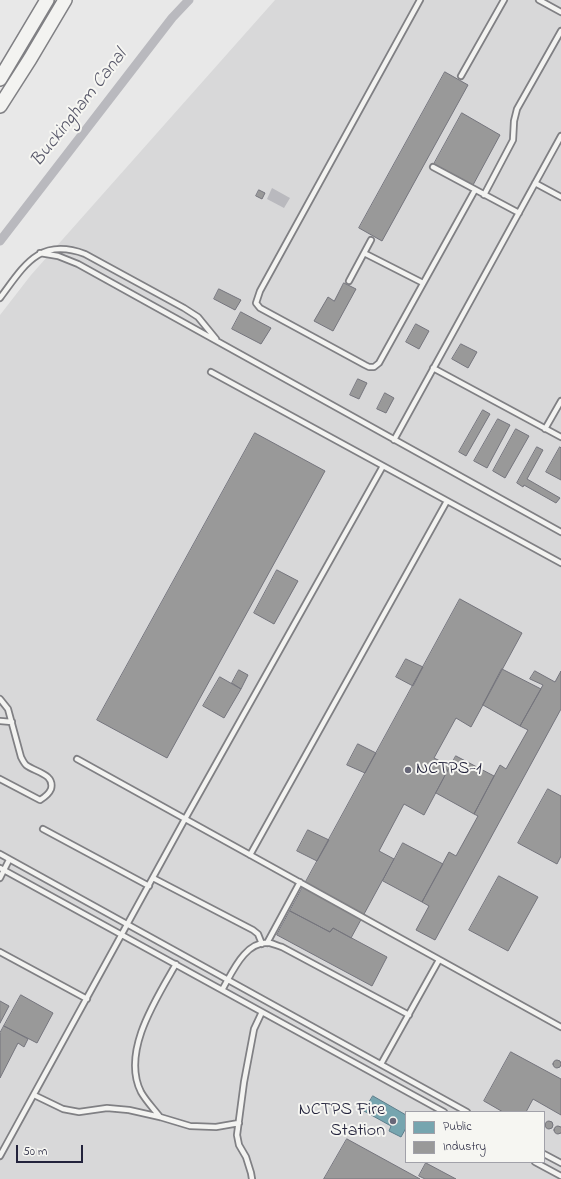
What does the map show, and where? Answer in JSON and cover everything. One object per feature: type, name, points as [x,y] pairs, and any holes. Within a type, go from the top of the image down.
[{"type":"main road","points":[[0,79],[47,0]]},
{"type":"main road","points":[[0,106],[65,0]]},
{"type":"lane","points":[[420,0],[260,291],[256,303],[260,308],[365,366],[372,368],[377,366],[475,190]]},
{"type":"lane","points":[[461,76],[504,0]]},
{"type":"lane","points":[[539,0],[561,12]]},
{"type":"lane","points":[[484,195],[513,140],[514,121],[518,109],[561,31]]},
{"type":"lane","points":[[394,440],[561,136]]},
{"type":"lane","points":[[434,167],[519,213]]},
{"type":"lane","points":[[535,183],[561,197]]},
{"type":"lane","points":[[349,281],[371,240]]},
{"type":"lane","points":[[0,298],[26,265],[40,253],[51,250],[67,249],[85,254],[184,308],[198,318],[219,342]]},
{"type":"lane","points":[[364,252],[423,283]]},
{"type":"lane","points":[[40,253],[58,256],[78,264],[561,532]]},
{"type":"lane","points":[[433,368],[561,437]]},
{"type":"lane","points":[[211,372],[561,563]]},
{"type":"lane","points":[[545,429],[561,401]]},
{"type":"lane","points":[[0,1156],[185,819],[383,466]]},
{"type":"lane","points":[[250,855],[447,501]]},
{"type":"lane","points":[[0,699],[8,709],[21,756],[25,764],[47,776],[52,781],[52,784],[50,792],[45,798],[40,800],[0,779]]},
{"type":"lane","points":[[0,720],[12,722]]},
{"type":"lane","points":[[77,759],[561,1027]]},
{"type":"lane","points":[[43,829],[149,886]]},
{"type":"lane","points":[[0,854],[466,1111]]},
{"type":"lane","points":[[0,878],[2,869],[9,860]]},
{"type":"lane","points":[[2,869],[442,1111]]},
{"type":"lane","points":[[153,878],[253,930],[258,934],[264,944]]},
{"type":"lane","points":[[264,944],[300,882]]},
{"type":"lane","points":[[222,990],[241,958],[249,950],[258,944],[270,943],[282,947],[409,1015]]},
{"type":"lane","points":[[0,952],[87,999]]},
{"type":"lane","points":[[381,1064],[439,960]]},
{"type":"lane","points":[[160,1117],[142,1092],[135,1073],[135,1056],[143,1027],[154,1001],[176,964]]},
{"type":"lane","points":[[252,1179],[246,1158],[239,1145],[237,1135],[244,1082],[254,1029],[262,1012]]},
{"type":"lane","points":[[34,1095],[64,1108],[79,1112],[88,1112],[107,1108],[129,1110],[190,1126],[216,1127],[239,1124]]},
{"type":"lane","points":[[545,1155],[561,1164]]},
{"type":"lane","points":[[537,1163],[561,1176]]},
{"type":"shaded area","points":[[275,0],[561,0],[561,1179],[0,1179],[0,315],[31,275]]},
{"type":"shaded area","points":[[272,188],[290,198],[284,208],[267,199]]},
{"type":"building: Public","name":"NCTPS Fire Station","points":[[373,1096],[405,1114],[405,1130],[401,1137],[389,1131],[391,1126],[364,1111]]},
{"type":"building: Industry","points":[[445,72],[468,85],[382,241],[359,228]]},
{"type":"building: Industry","points":[[462,113],[500,135],[473,185],[434,164]]},
{"type":"building: Industry","points":[[259,190],[265,193],[262,199],[256,196]]},
{"type":"building: Industry","points":[[344,283],[356,289],[333,331],[314,321],[328,297],[334,301]]},
{"type":"building: Industry","points":[[219,289],[241,300],[235,310],[214,299]]},
{"type":"building: Industry","points":[[241,312],[271,328],[261,344],[232,329]]},
{"type":"building: Industry","points":[[416,324],[429,331],[419,349],[406,342]]},
{"type":"building: Industry","points":[[461,344],[477,352],[468,368],[452,359]]},
{"type":"building: Industry","points":[[358,379],[367,383],[359,399],[350,395]]},
{"type":"building: Industry","points":[[385,393],[394,398],[386,413],[377,409]]},
{"type":"building: Industry","points":[[483,410],[490,414],[466,456],[459,452]]},
{"type":"building: Industry","points":[[498,419],[510,425],[487,468],[474,461]]},
{"type":"building: Industry","points":[[516,429],[529,436],[505,478],[493,471]]},
{"type":"building: Industry","points":[[255,433],[325,471],[167,758],[97,720]]},
{"type":"building: Industry","points":[[537,447],[543,450],[527,479],[560,498],[556,503],[524,485],[523,487],[517,483]]},
{"type":"building: Industry","points":[[560,447],[561,448],[561,480],[546,472]]},
{"type":"building: Industry","points":[[277,570],[298,581],[274,624],[254,613]]},
{"type":"building: Industry","name":"NCTPS-1","points":[[460,599],[522,633],[471,727],[456,718],[434,758],[450,766],[424,815],[404,804],[379,851],[394,859],[351,938],[333,928],[330,932],[290,911]]},
{"type":"building: Industry","points":[[406,659],[423,667],[413,686],[396,677]]},
{"type":"building: Industry","points":[[502,669],[541,689],[520,726],[483,705]]},
{"type":"building: Industry","points":[[239,670],[248,675],[241,689],[232,683]]},
{"type":"building: Industry","points":[[535,671],[555,682],[561,671],[561,709],[435,940],[416,930],[429,906],[422,902],[449,852],[456,856],[478,816],[474,814],[500,765],[506,769],[528,730],[520,726],[543,685],[530,679]]},
{"type":"building: Industry","points":[[220,677],[241,689],[224,718],[203,706]]},
{"type":"building: Industry","points":[[358,744],[376,753],[365,773],[347,765]]},
{"type":"building: Industry","points":[[456,756],[494,776],[474,814],[436,793]]},
{"type":"building: Industry","points":[[548,789],[561,796],[561,856],[557,864],[518,843]]},
{"type":"building: Industry","points":[[308,830],[329,840],[317,861],[297,851]]},
{"type":"building: Industry","points":[[403,843],[443,864],[422,902],[383,881]]},
{"type":"building: Industry","points":[[499,876],[538,897],[508,951],[469,930]]},
{"type":"building: Industry","points":[[290,911],[330,932],[333,928],[387,957],[372,986],[277,935]]},
{"type":"building: Industry","points":[[21,995],[53,1013],[37,1043],[4,1026]]},
{"type":"building: Industry","points":[[0,1001],[9,1006],[0,1023]]},
{"type":"building: Industry","points":[[4,1026],[28,1039],[24,1047],[18,1043],[0,1078],[0,1033]]},
{"type":"building: Industry","points":[[511,1052],[561,1079],[561,1115],[533,1099],[527,1111],[501,1111],[484,1101]]},
{"type":"building: Industry","points":[[557,1060],[560,1061],[560,1067],[557,1068],[554,1067],[553,1064],[554,1061]]},
{"type":"building: Industry","points":[[549,1121],[552,1122],[552,1128],[549,1129],[546,1128],[545,1125],[546,1122]]},
{"type":"building: Industry","points":[[558,1126],[561,1127],[561,1133],[558,1134],[555,1133],[554,1130],[555,1127]]},
{"type":"building: Industry","points":[[347,1139],[420,1179],[324,1179]]},
{"type":"building: Industry","points":[[426,1163],[456,1179],[425,1179],[419,1176]]},
{"type":"waterway","name":"Buckingham Canal","points":[[0,241],[172,18],[189,0]]},
{"type":"place","name":"NCTPS-1","points":[[408,770]]},
{"type":"place","name":"NCTPS Fire Station","points":[[393,1121]]}]
